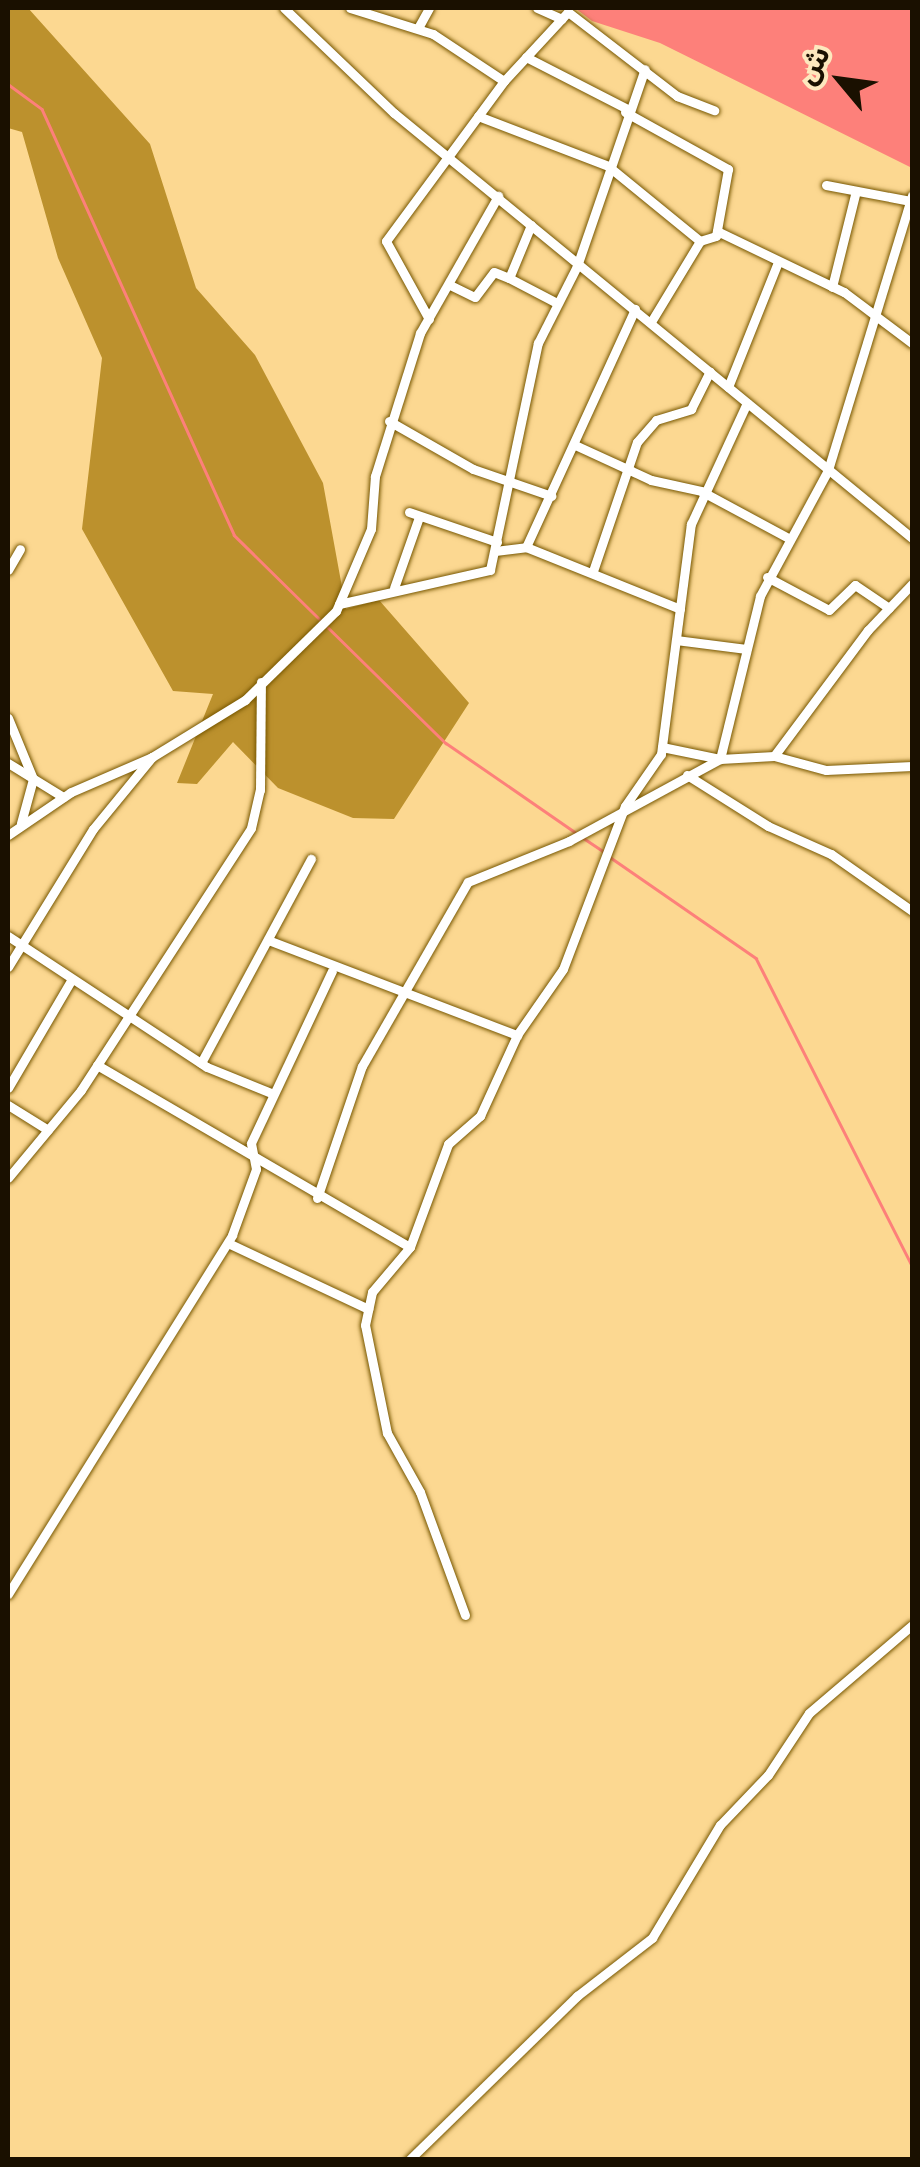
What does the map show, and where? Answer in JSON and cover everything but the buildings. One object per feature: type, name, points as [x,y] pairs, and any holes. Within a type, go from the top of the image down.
[{"type":"street","points":[[284,8],[449,156],[912,538]]},
{"type":"street","points":[[350,8],[418,28],[504,81]]},
{"type":"street","points":[[418,28],[429,8]]},
{"type":"street","points":[[537,8],[562,19]]},
{"type":"street","points":[[430,319],[386,241],[504,81],[568,12],[677,96],[714,110]]},
{"type":"street","points":[[526,57],[728,169],[718,231]]},
{"type":"street","points":[[339,604],[394,588],[490,570],[513,484],[538,342],[574,260],[645,68]]},
{"type":"street","points":[[478,116],[608,166],[700,241]]},
{"type":"street","points":[[317,1198],[362,1066],[468,882],[568,841],[625,806],[720,759],[767,577],[828,470],[871,312],[912,198],[826,186]]},
{"type":"street","points":[[832,287],[856,191]]},
{"type":"street","points":[[8,836],[63,797],[152,758],[245,700],[261,679],[306,645],[339,604],[370,528],[389,421],[430,319],[452,286],[498,196]]},
{"type":"street","points":[[509,278],[531,224]]},
{"type":"street","points":[[651,322],[700,241],[718,231]]},
{"type":"street","points":[[718,231],[832,287],[912,343]]},
{"type":"street","points":[[728,387],[778,262]]},
{"type":"street","points":[[452,286],[475,297],[494,272],[557,303]]},
{"type":"street","points":[[526,547],[635,309]]},
{"type":"street","points":[[593,571],[627,463],[656,420],[692,409],[710,371]]},
{"type":"street","points":[[466,1615],[420,1492],[387,1433],[368,1309],[379,1280],[410,1248],[448,1144],[480,1116],[516,1035],[563,969],[625,806],[662,748],[680,609],[701,491],[747,403]]},
{"type":"street","points":[[389,421],[513,484],[552,496]]},
{"type":"street","points":[[575,445],[627,463],[651,480],[701,491],[790,539]]},
{"type":"street","points":[[394,588],[414,515],[496,547],[526,547],[680,609]]},
{"type":"street","points":[[8,570],[20,549]]},
{"type":"street","points":[[767,577],[829,610],[855,585],[890,608]]},
{"type":"street","points":[[774,756],[912,584]]},
{"type":"street","points":[[676,640],[746,649]]},
{"type":"street","points":[[8,1178],[97,1064],[250,828],[260,790],[261,679]]},
{"type":"street","points":[[8,718],[33,779],[21,825]]},
{"type":"street","points":[[662,748],[720,759],[774,756],[826,770],[912,766]]},
{"type":"street","points":[[8,967],[93,830],[152,758]]},
{"type":"street","points":[[8,763],[63,797]]},
{"type":"street","points":[[687,776],[831,854],[912,911]]},
{"type":"street","points":[[201,1064],[311,859]]},
{"type":"street","points":[[8,936],[201,1064],[271,1093]]},
{"type":"street","points":[[268,940],[332,971],[516,1035]]},
{"type":"street","points":[[8,1594],[228,1243],[255,1162],[251,1143],[271,1093],[332,971]]},
{"type":"street","points":[[8,1088],[72,979]]},
{"type":"street","points":[[97,1064],[255,1162],[410,1248]]},
{"type":"street","points":[[8,1105],[48,1130]]},
{"type":"street","points":[[228,1243],[368,1309]]},
{"type":"street","points":[[409,2160],[577,1996],[652,1938],[720,1825],[768,1776],[808,1713],[912,1625]]},
{"type":"shaded area","points":[[8,8],[28,8],[150,144],[196,288],[255,355],[323,483],[346,609],[379,600],[469,703],[394,819],[353,818],[278,788],[233,742],[197,784],[177,783],[213,694],[173,691],[82,529],[102,358],[58,258],[22,132],[8,128]]},
{"type":"shaded area","points":[[575,8],[912,8],[912,168],[660,43],[592,21]]},
{"type":"waterway","points":[[8,84],[42,109],[234,535],[446,743],[575,832]]},
{"type":"waterway","points":[[582,837],[604,852]]},
{"type":"waterway","points":[[610,857],[756,958],[912,1265]]}]
